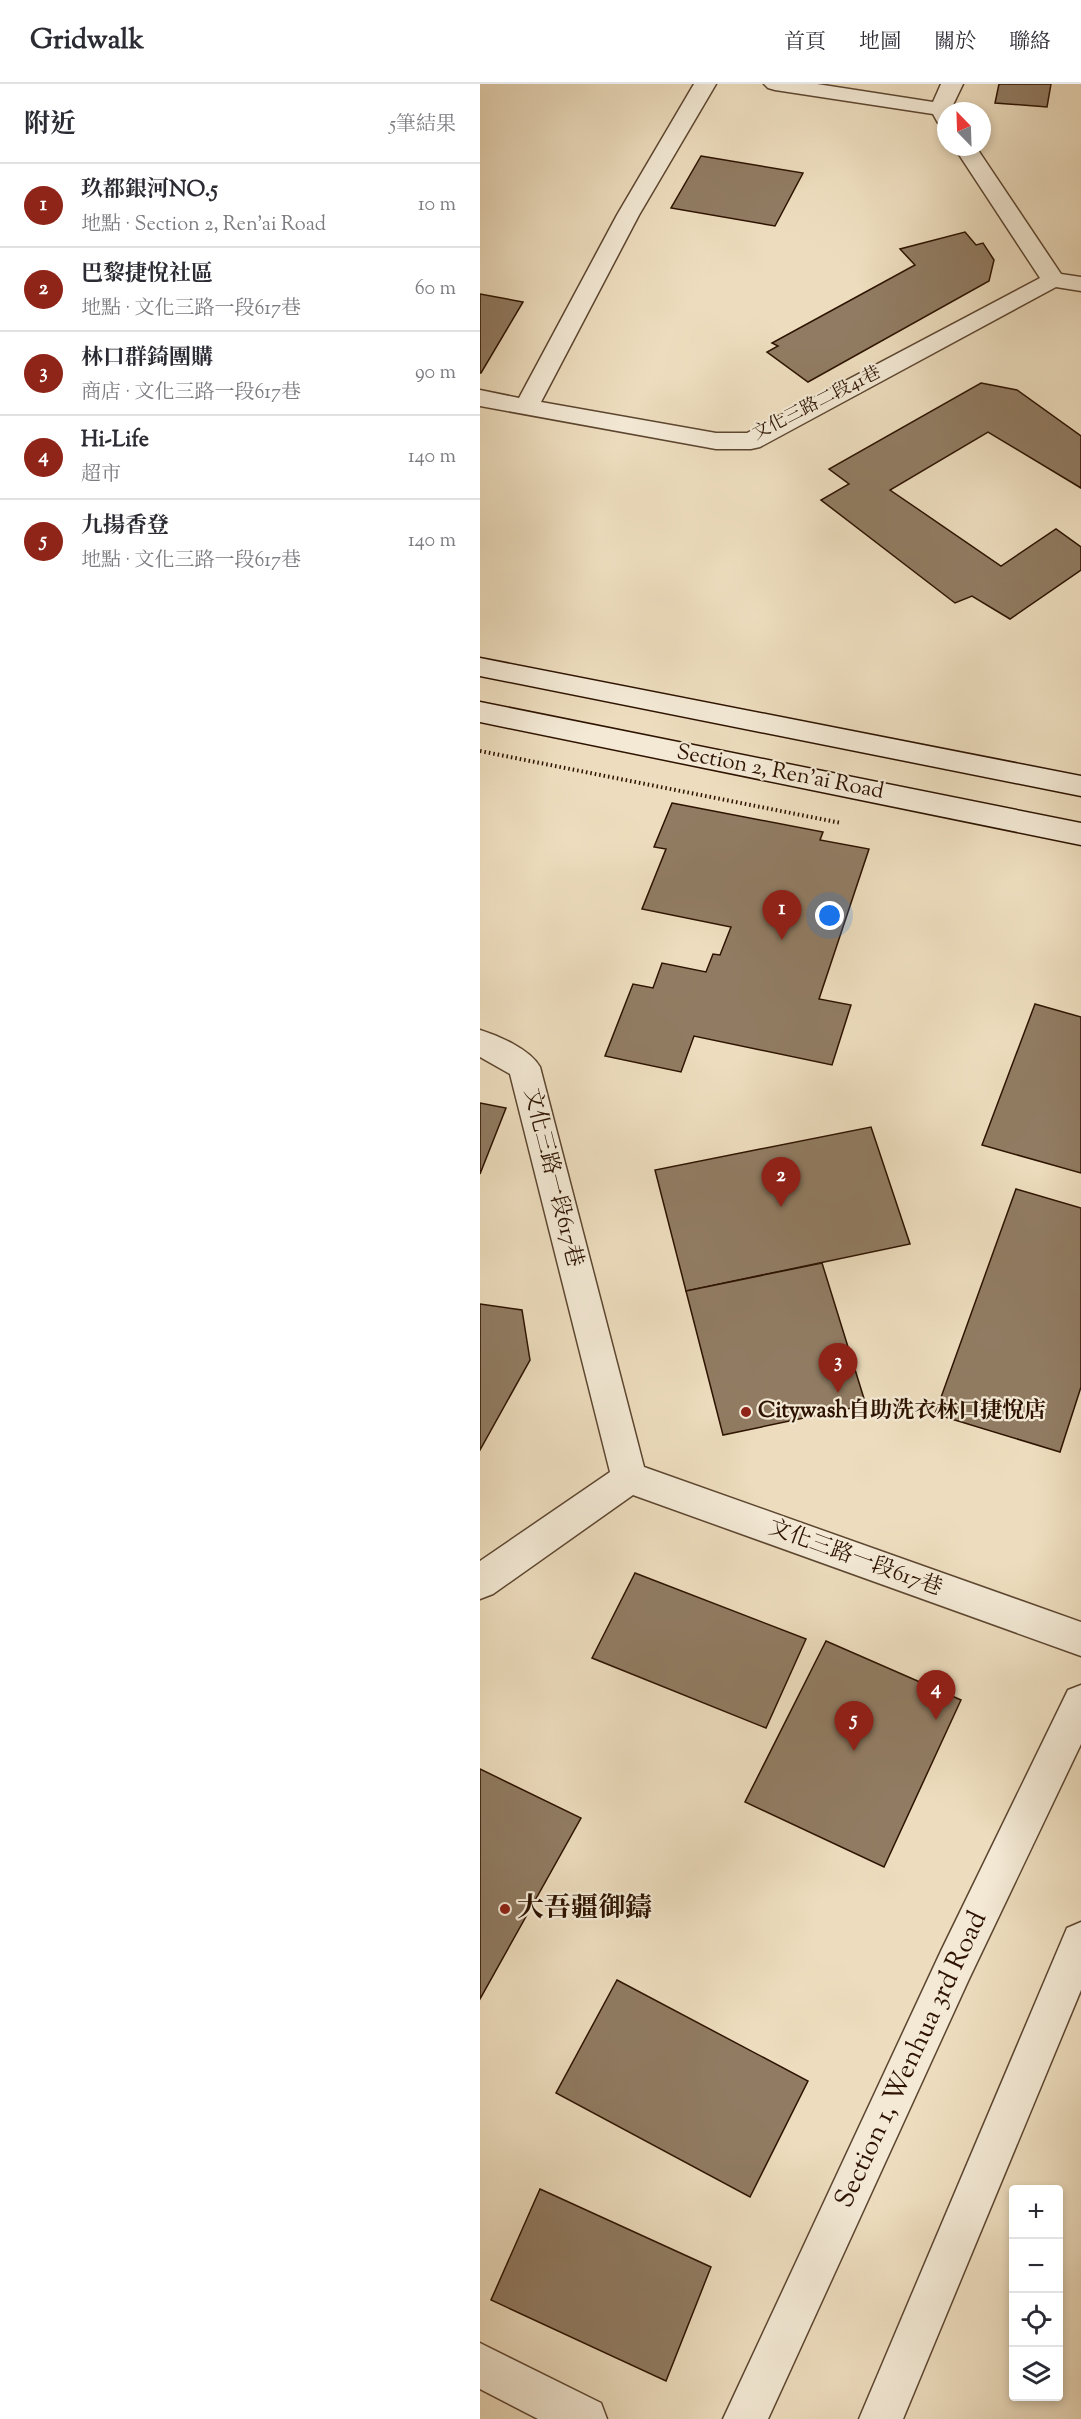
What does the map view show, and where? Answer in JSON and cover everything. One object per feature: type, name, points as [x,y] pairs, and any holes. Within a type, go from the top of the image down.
[{"type":"street","points":[[527,406],[628,215],[705,84]]},
{"type":"street","points":[[776,84],[937,112]]},
{"type":"street","points":[[946,102],[952,84]]},
{"type":"street","points":[[971,156],[1053,280],[1081,284]]},
{"type":"street","name":"文化三路二段41巷","points":[[488,399],[716,441],[751,441],[1053,280]]},
{"type":"street","name":"Section 2, Ren'ai Road","points":[[480,667],[1081,786]]},
{"type":"street","name":"Section 2, Ren'ai Road","points":[[480,712],[1081,834]]},
{"type":"street","name":"文化三路一段617巷","points":[[480,1042],[524,1067],[629,1478],[1081,1639]]},
{"type":"street","points":[[480,1582],[629,1478]]},
{"type":"street","name":"Section 1, Wenhua 3rd Road","points":[[745,2419],[955,1965],[1081,1703]]},
{"type":"street","points":[[881,2419],[1081,1942]]},
{"type":"street","points":[[480,2365],[585,2419]]},
{"type":"path","points":[[480,751],[850,825]]},
{"type":"building","points":[[999,84],[1051,84],[1047,107],[995,103]]},
{"type":"building","points":[[701,156],[803,173],[775,226],[671,208]]},
{"type":"building","points":[[965,232],[976,245],[983,243],[994,260],[989,281],[808,382],[767,352],[778,346],[772,343],[915,265],[900,249]]},
{"type":"building","points":[[480,294],[523,302],[481,373],[480,373]]},
{"type":"building","points":[[981,383],[1017,390],[1081,436],[1081,488],[988,432],[890,490],[1001,566],[1056,529],[1081,547],[1081,570],[1010,619],[972,596],[955,603],[821,500],[849,484],[829,469]]},
{"type":"building","points":[[672,803],[823,832],[820,840],[869,849],[819,999],[851,1005],[832,1065],[694,1036],[681,1072],[605,1056],[633,984],[653,988],[662,963],[706,972],[713,954],[720,955],[731,927],[642,909],[666,849],[654,847]]},
{"type":"building","points":[[1035,1004],[1081,1017],[1081,1173],[982,1145]]},
{"type":"building","points":[[480,1103],[506,1108],[480,1174]]},
{"type":"building","points":[[871,1127],[910,1244],[686,1291],[655,1170]]},
{"type":"building","points":[[1016,1189],[1081,1208],[1081,1387],[1060,1452],[935,1414]]},
{"type":"building","points":[[822,1263],[866,1405],[723,1435],[686,1291]]},
{"type":"building","points":[[480,1304],[522,1310],[530,1360],[480,1450]]},
{"type":"building","points":[[635,1573],[806,1639],[766,1728],[592,1658]]},
{"type":"building","points":[[826,1641],[961,1700],[884,1867],[745,1802]]},
{"type":"building","name":"大吾疆御鑄","points":[[480,1769],[581,1818],[480,1999]]},
{"type":"building","points":[[617,1980],[808,2081],[750,2197],[556,2093]]},
{"type":"building","points":[[540,2189],[711,2267],[666,2381],[491,2300]]},
{"type":"place","name":"玖都銀河NO.5","points":[[782,940]]},
{"type":"place","name":"巴黎捷悅社區","points":[[781,1207]]},
{"type":"place","name":"林口群錡團購","points":[[838,1393]]},
{"type":"place","name":"Citywash自助洗衣林口捷悅店","points":[[746,1412]]},
{"type":"place","name":"Hi-Life","points":[[936,1720]]},
{"type":"place","name":"九揚香登","points":[[854,1751]]},
{"type":"place","name":"大吾疆御鑄","points":[[505,1909]]}]
